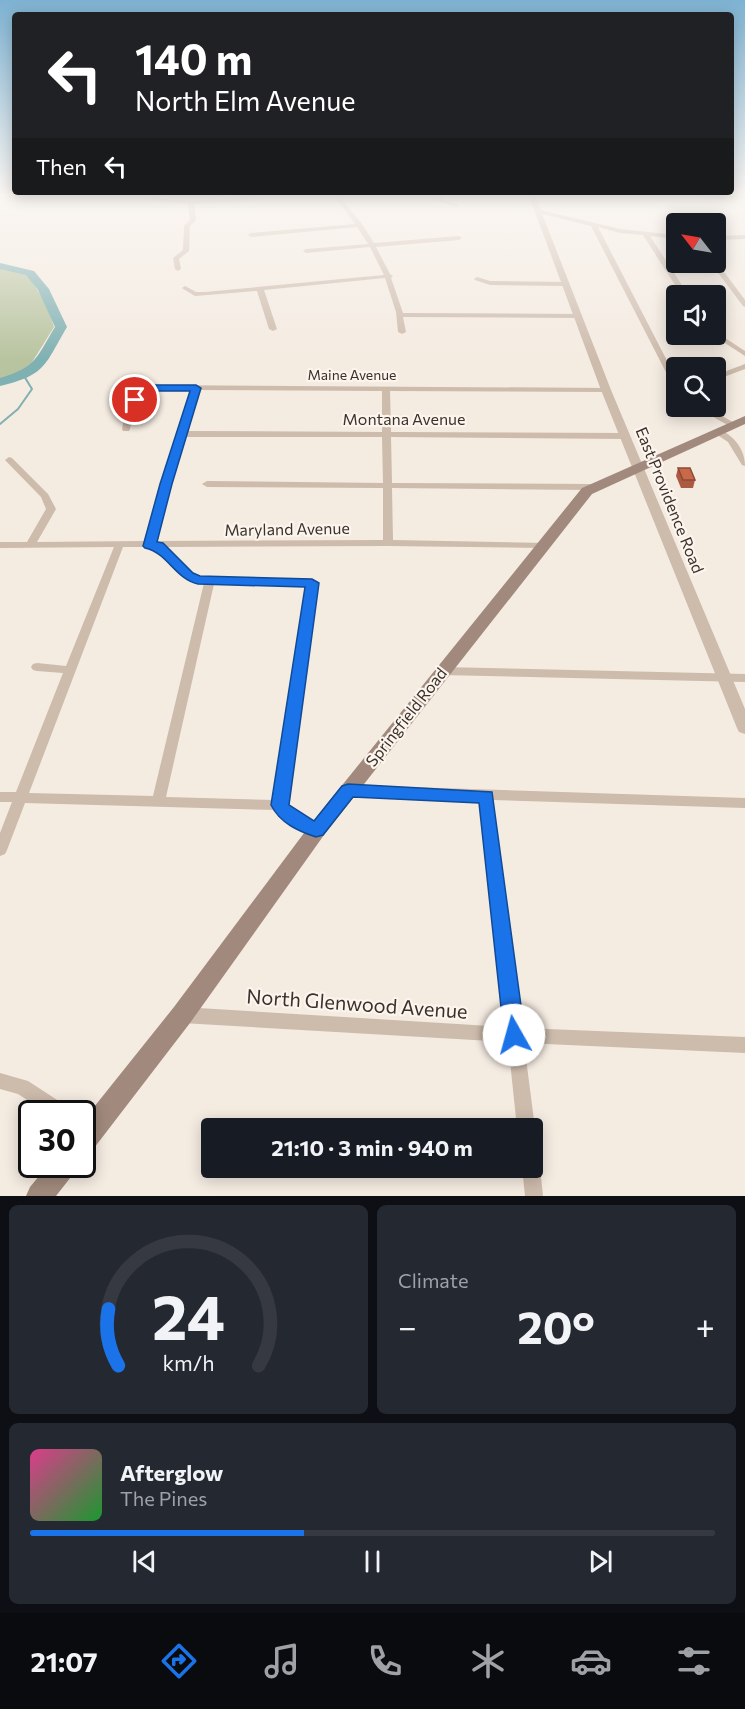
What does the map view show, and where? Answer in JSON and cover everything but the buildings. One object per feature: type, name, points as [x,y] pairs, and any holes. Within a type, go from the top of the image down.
[{"type":"main road","name":"Springfield Road","points":[[96,1121],[182,1014],[316,830],[590,488],[733,426]]},
{"type":"main road","points":[[39,1196],[54,1178]]},
{"type":"street","points":[[178,269],[176,258],[186,249]]},
{"type":"street","points":[[306,251],[330,249]]},
{"type":"street","points":[[374,249],[390,276],[401,315],[402,332]]},
{"type":"street","name":"East Providence Road","points":[[553,249],[606,390],[745,728]]},
{"type":"street","points":[[606,249],[666,365]]},
{"type":"street","points":[[655,249],[679,285]]},
{"type":"street","points":[[721,273],[745,305]]},
{"type":"street","points":[[185,288],[195,294],[390,276]]},
{"type":"street","points":[[477,279],[490,283],[565,284]]},
{"type":"street","points":[[260,289],[273,329]]},
{"type":"street","points":[[401,315],[579,316]]},
{"type":"street","points":[[726,342],[745,354]]},
{"type":"street","points":[[726,374],[745,366]]},
{"type":"street","name":"Maine Avenue","points":[[126,429],[129,413],[141,388],[606,390]]},
{"type":"street","points":[[196,388],[166,484],[154,546],[188,576],[209,582],[312,583],[279,805]]},
{"type":"street","points":[[386,389],[388,543]]},
{"type":"street","points":[[717,417],[733,426],[731,440],[745,463]]},
{"type":"street","name":"Montana Avenue","points":[[183,434],[625,436]]},
{"type":"street","points":[[9,460],[45,496],[51,509],[31,543]]},
{"type":"street","points":[[207,484],[590,488]]},
{"type":"street","name":"Maryland Avenue","points":[[0,545],[31,543],[119,546],[388,543],[543,546]]},
{"type":"street","points":[[0,850],[119,546]]},
{"type":"street","points":[[159,800],[209,582]]},
{"type":"street","points":[[37,667],[71,670]]},
{"type":"street","points":[[442,671],[745,678]]},
{"type":"street","points":[[348,790],[486,797],[745,803]]},
{"type":"street","points":[[0,797],[279,805],[289,817],[316,830]]},
{"type":"street","points":[[486,797],[525,1118]]},
{"type":"street","name":"North Glenwood Avenue","points":[[182,1014],[514,1035],[745,1045]]},
{"type":"street","points":[[0,1081],[22,1087],[42,1100]]},
{"type":"street","points":[[532,1178],[534,1196]]},
{"type":"green space","points":[[0,267],[27,274],[47,305],[54,327],[26,372],[0,379]]},
{"type":"waterway","points":[[0,266],[30,273],[43,289],[61,327],[39,364],[28,374],[0,382]]},
{"type":"waterway","points":[[0,424],[18,409],[32,389],[24,376]]},
{"type":"route","points":[[135,400],[141,388],[145,387],[196,388],[166,484],[150,546],[158,546],[188,576],[198,580],[312,583],[279,805],[289,817],[316,830],[348,790],[486,797],[514,1035]]}]
